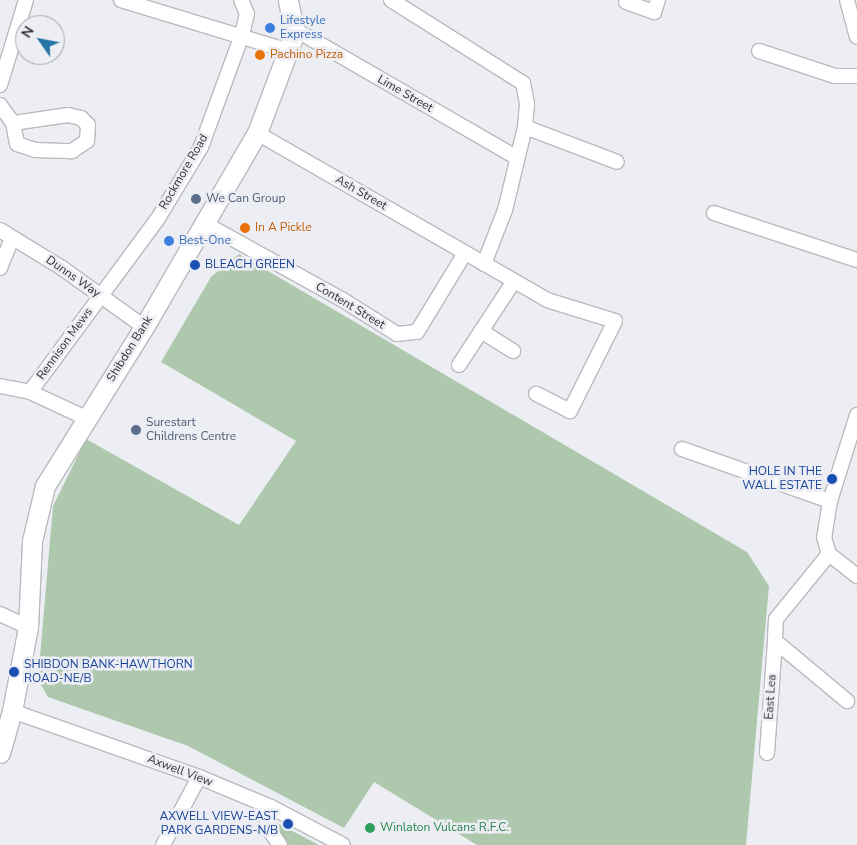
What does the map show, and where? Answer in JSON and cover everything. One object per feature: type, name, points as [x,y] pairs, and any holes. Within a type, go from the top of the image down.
[{"type":"street","points":[[0,85],[26,0]]},
{"type":"street","points":[[121,0],[242,35],[289,51]]},
{"type":"street","name":"Rockmore Road","points":[[100,296],[156,220],[201,147],[242,35],[247,14],[241,0]]},
{"type":"street","name":"Shibdon Bank","points":[[0,753],[12,711],[28,627],[32,541],[37,508],[44,486],[144,327],[257,133],[289,51],[294,29],[288,0]]},
{"type":"street","points":[[391,0],[523,83],[527,104],[525,127],[505,210],[484,264]]},
{"type":"street","points":[[626,2],[654,12],[658,0]]},
{"type":"street","points":[[847,0],[857,37]]},
{"type":"street","name":"Lime Street","points":[[294,29],[517,158]]},
{"type":"street","points":[[759,51],[835,76],[857,76]]},
{"type":"street","points":[[0,105],[13,123],[17,144],[35,150],[72,150],[87,140],[88,125],[81,118],[68,115],[13,123]]},
{"type":"street","points":[[525,127],[617,162]]},
{"type":"street","name":"Ash Street","points":[[257,133],[547,300],[615,321],[570,411],[536,394]]},
{"type":"street","points":[[714,213],[857,260]]},
{"type":"street","name":"Content Street","points":[[204,224],[343,300],[397,334],[417,332],[465,253]]},
{"type":"street","name":"Dunns Way","points":[[0,230],[62,268],[144,327]]},
{"type":"street","points":[[0,268],[12,238]]},
{"type":"street","points":[[459,365],[514,281]]},
{"type":"street","name":"Rennison Mews","points":[[30,392],[100,296]]},
{"type":"street","points":[[481,331],[512,350]]},
{"type":"street","points":[[0,386],[30,392],[86,418]]},
{"type":"street","points":[[857,416],[830,501],[824,537],[829,554],[857,576]]},
{"type":"street","points":[[682,450],[830,501]]},
{"type":"street","name":"East Lea","points":[[767,754],[776,618],[829,554]]},
{"type":"street","points":[[0,614],[28,627]]},
{"type":"street","points":[[775,641],[847,701]]},
{"type":"street","name":"Axwell View","points":[[12,711],[199,777],[271,808],[343,845]]},
{"type":"street","points":[[163,845],[199,777]]},
{"type":"street","points":[[271,808],[267,826],[280,845]]},
{"type":"green space","points":[[239,254],[747,552],[769,586],[746,845],[477,845],[374,782],[344,828],[188,746],[48,697],[38,680],[53,506],[86,439],[239,525],[296,441],[161,362],[211,277]]},
{"type":"green space","points":[[277,823],[319,845],[289,845],[275,828]]},
{"type":"place","name":"Lifestyle Express","points":[[270,28]]},
{"type":"place","name":"Pachino Pizza","points":[[260,55]]},
{"type":"place","name":"We Can Group","points":[[196,199]]},
{"type":"place","name":"In A Pickle","points":[[245,228]]},
{"type":"place","name":"Best-One","points":[[169,241]]},
{"type":"place","name":"BLEACH GREEN","points":[[195,265]]},
{"type":"place","name":"Surestart Childrens Centre","points":[[136,430]]},
{"type":"place","name":"HOLE IN THE WALL ESTATE","points":[[832,479]]},
{"type":"place","name":"SHIBDON BANK-HAWTHORN ROAD-NE/B","points":[[14,672]]},
{"type":"place","name":"AXWELL VIEW-EAST PARK GARDENS-N/B","points":[[288,824]]},
{"type":"place","name":"Winlaton Vulcans R.F.C.","points":[[370,828]]}]
